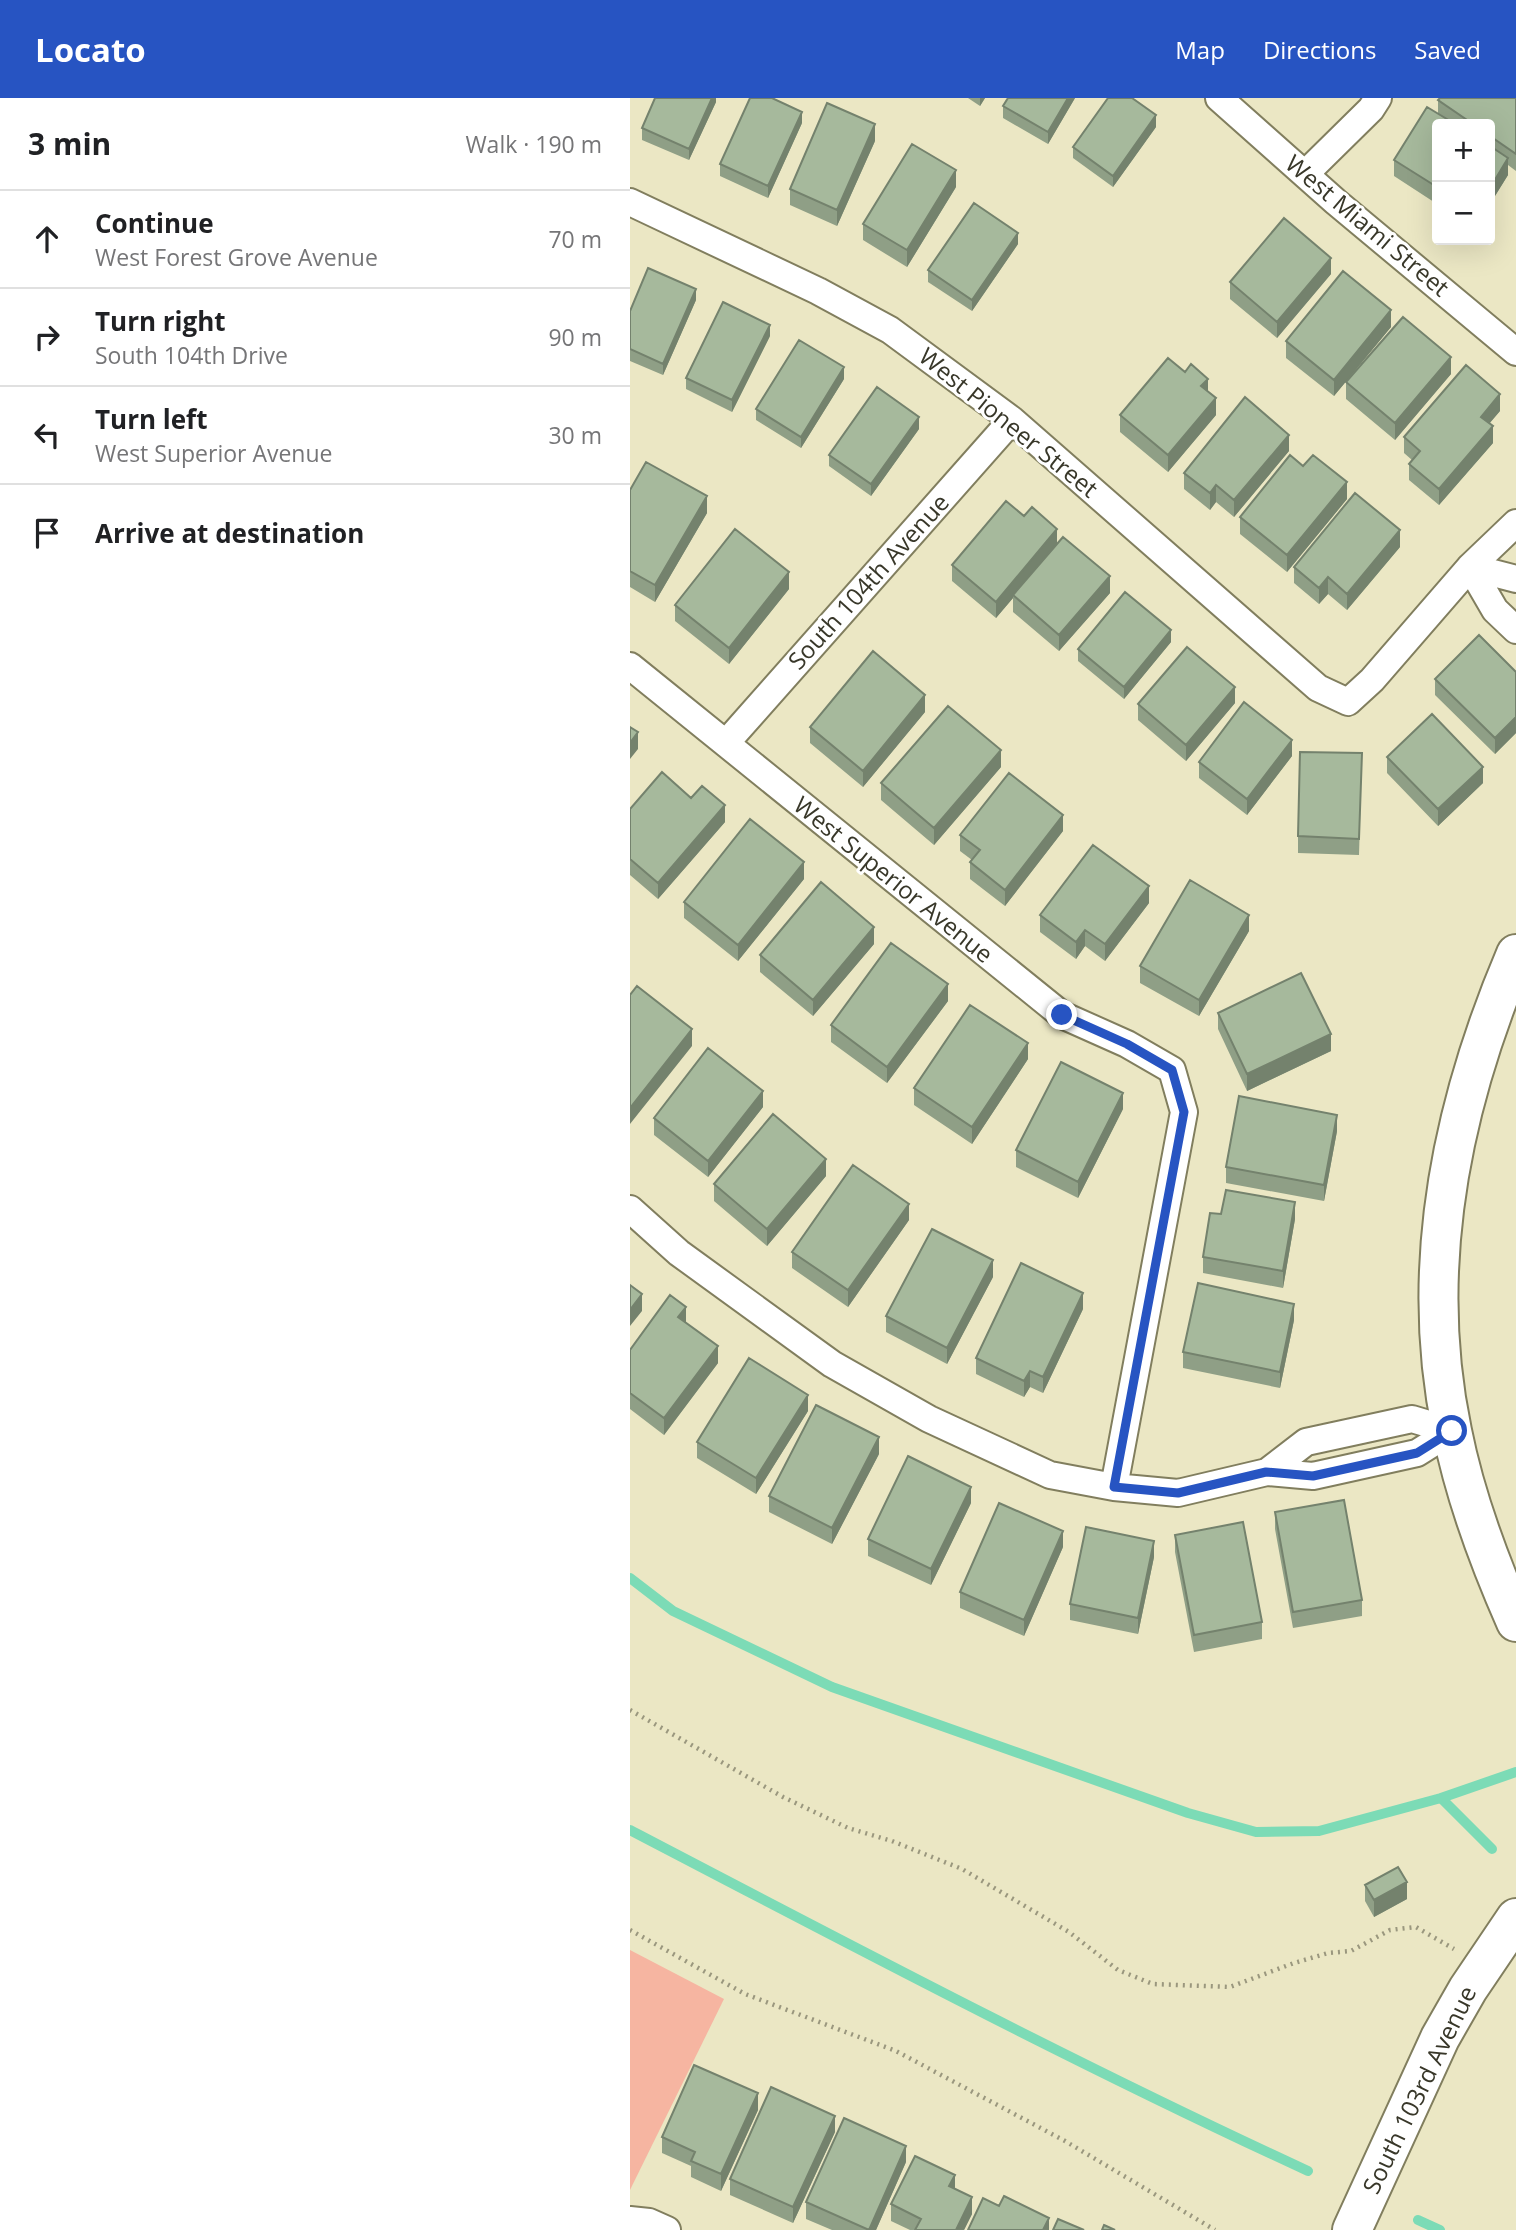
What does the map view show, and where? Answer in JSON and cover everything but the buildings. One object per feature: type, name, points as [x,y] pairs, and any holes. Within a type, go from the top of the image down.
[{"type":"street","name":"West Miami Street","points":[[1219,98],[1516,352]]},
{"type":"street","points":[[1305,174],[1371,109],[1378,98]]},
{"type":"street","name":"West Pioneer Street","points":[[630,202],[818,291],[890,330],[1012,420],[1318,688],[1348,702],[1372,680],[1470,566]]},
{"type":"street","name":"South 104th Avenue","points":[[726,743],[1012,420]]},
{"type":"street","points":[[1470,566],[1516,523]]},
{"type":"street","points":[[1470,566],[1516,579]]},
{"type":"street","points":[[1470,566],[1495,610],[1516,630]]},
{"type":"street","name":"West Superior Avenue","points":[[630,666],[1062,1015],[1127,1044],[1172,1070],[1184,1112],[1114,1487]]},
{"type":"street","points":[[1516,954],[1466,1091],[1452,1159],[1438,1278],[1440,1334],[1452,1431],[1485,1546],[1516,1622]]},
{"type":"street","points":[[630,1209],[679,1253],[832,1364],[929,1419],[1050,1475],[1114,1487],[1178,1493],[1266,1472],[1313,1476],[1326,1474],[1417,1453],[1452,1431]]},
{"type":"street","points":[[1266,1472],[1306,1442],[1412,1419],[1452,1431]]},
{"type":"street","name":"South 103rd Avenue","points":[[1352,2230],[1440,2038],[1468,1989],[1516,1918]]},
{"type":"street","points":[[630,2220],[649,2222],[667,2230]]},
{"type":"path","points":[[630,1710],[783,1797],[848,1828],[892,1840],[962,1869],[1069,1932],[1118,1970],[1153,1984],[1230,1987],[1294,1963],[1328,1953],[1351,1951],[1390,1930],[1416,1927],[1458,1951]]},
{"type":"path","points":[[630,1930],[745,1994],[896,2052],[1065,2141],[1215,2230]]},
{"type":"shaded area","points":[[630,1950],[724,1999],[630,2190]]},
{"type":"waterway","points":[[630,1578],[673,1611],[832,1687],[1188,1813],[1256,1832],[1319,1831],[1441,1798],[1516,1772]]},
{"type":"waterway","points":[[1441,1798],[1492,1849]]},
{"type":"waterway","points":[[630,1830],[1051,2047],[1308,2171]]},
{"type":"waterway","points":[[1418,2220],[1440,2230]]},
{"type":"route","points":[[1062,1015],[1127,1044],[1172,1070],[1184,1112],[1114,1487],[1178,1493],[1266,1472],[1313,1476],[1417,1453],[1452,1431]]}]
